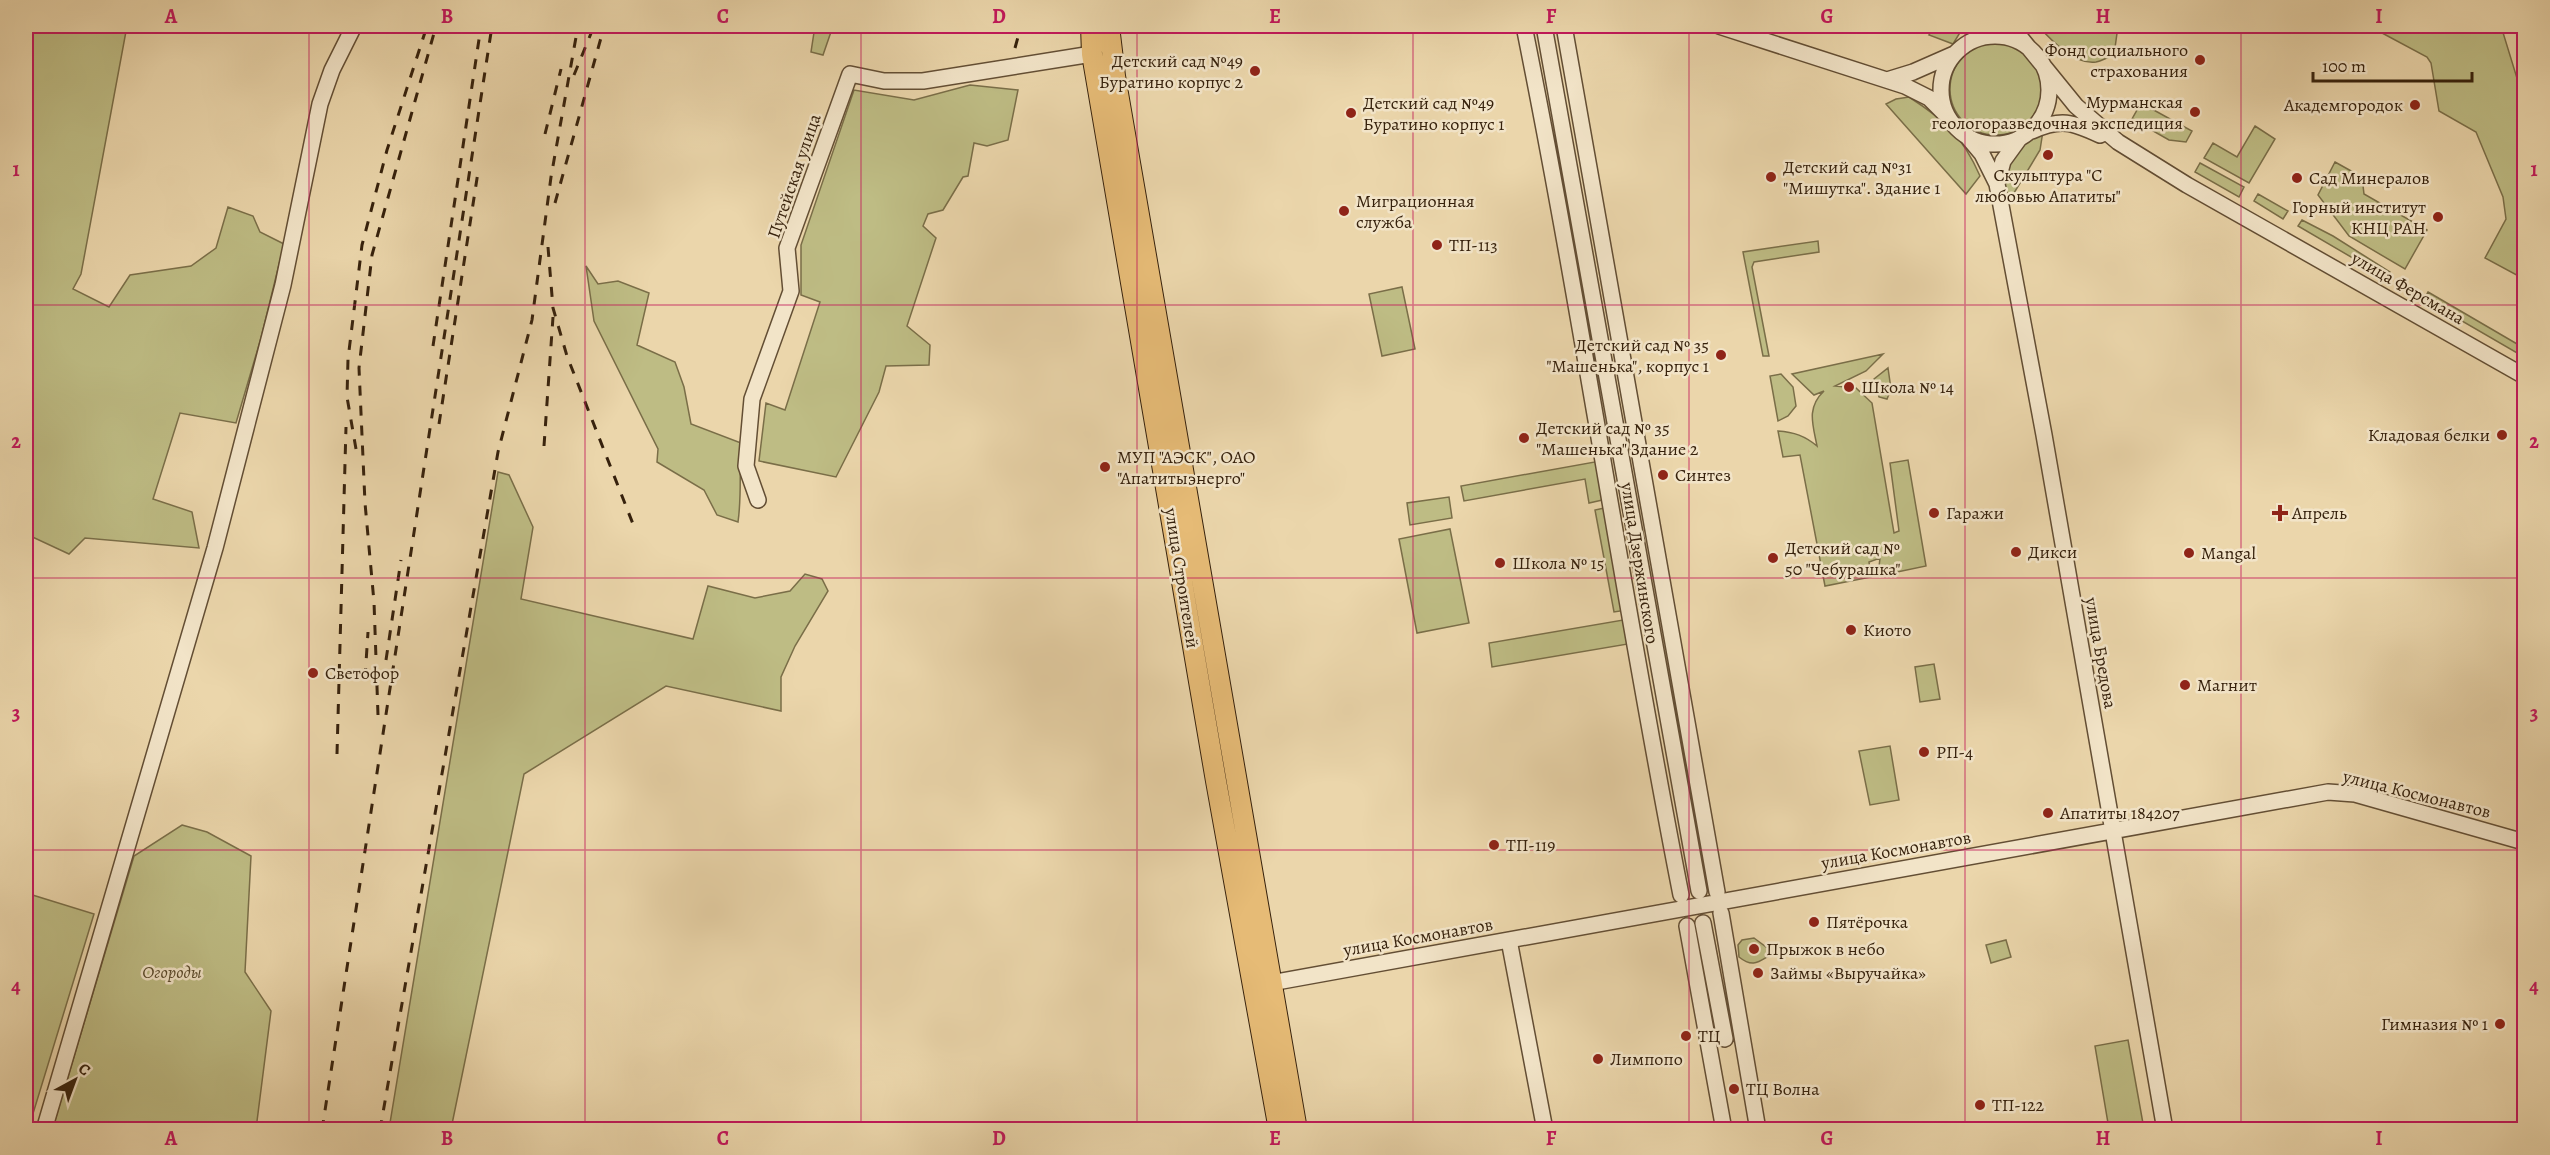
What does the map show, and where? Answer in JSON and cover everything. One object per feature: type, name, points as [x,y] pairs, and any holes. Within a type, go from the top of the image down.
[{"type":"main road","name":"улица Строителей","points":[[1091,26],[1092,54],[1136,248]]},
{"type":"main road","name":"улица Строителей","points":[[1109,26],[1136,248],[1262,985],[1279,1130]]},
{"type":"main road","name":"улица Строителей","points":[[1262,985],[1297,1130]]},
{"type":"street","points":[[44,1130],[215,548],[283,285],[320,104],[332,70],[354,26]]},
{"type":"street","name":"улица Дзержинского","points":[[1524,26],[1557,192],[1638,673],[1680,895]]},
{"type":"street","name":"улица Дзержинского","points":[[1544,26],[1699,891]]},
{"type":"street","name":"улица Дзержинского","points":[[1564,26],[1717,892]]},
{"type":"street","points":[[1719,26],[1887,80],[1929,98],[1958,126],[1979,142],[1990,146],[2010,143],[2025,135]]},
{"type":"street","points":[[1970,26],[1959,49],[1941,77],[1940,88],[1945,109],[1982,154],[1997,184]]},
{"type":"street","name":"улица Ферсмана","points":[[2011,26],[2076,106],[2094,124],[2118,142],[2187,184],[2524,376]]},
{"type":"street","points":[[1887,80],[1913,72],[1991,35],[2012,38],[2037,57],[2050,80],[2049,102],[2040,121],[2010,149],[2002,161],[1997,184]]},
{"type":"street","name":"Путейская улица","points":[[758,500],[746,466],[752,399],[791,291],[788,249],[850,74],[884,81],[923,81],[1092,54]]},
{"type":"street","name":"улица Ферсмана","points":[[2025,135],[2046,125],[2064,121],[2118,142]]},
{"type":"street","name":"улица Бредова","points":[[1997,184],[2044,435],[2165,1130]]},
{"type":"street","name":"улица Космонавтов","points":[[1262,985],[2328,792],[2355,794],[2524,842]]},
{"type":"street","points":[[1721,913],[1758,1130]]},
{"type":"street","points":[[1703,923],[1725,1039]]},
{"type":"street","points":[[1687,926],[1724,1130]]},
{"type":"street","points":[[1509,940],[1545,1130]]},
{"type":"green space","points":[[26,26],[127,26],[81,274],[73,289],[109,307],[130,275],[191,266],[216,248],[228,207],[253,216],[260,232],[284,244],[261,338],[236,423],[180,413],[153,499],[192,512],[199,548],[85,538],[69,554],[26,534]]},
{"type":"green space","points":[[815,26],[833,26],[823,55],[811,52]]},
{"type":"green space","points":[[1936,26],[1964,26],[1953,44],[1929,35]]},
{"type":"green space","points":[[2038,26],[2118,26],[2114,55],[2096,62],[2079,60],[2049,38]]},
{"type":"green space","points":[[2369,26],[2501,26],[2524,101],[2524,279],[2485,258],[2506,219],[2503,197],[2476,132],[2439,111],[2431,63],[2427,57]]},
{"type":"green space","points":[[1996,43],[2013,47],[2028,57],[2038,72],[2042,89],[2038,106],[2028,121],[2013,131],[1996,135],[1979,131],[1964,121],[1954,106],[1950,89],[1954,72],[1964,57],[1979,47]]},
{"type":"green space","points":[[970,85],[1018,90],[1008,140],[987,146],[974,143],[968,176],[963,177],[943,210],[928,214],[923,226],[936,238],[907,326],[930,345],[929,365],[886,366],[879,392],[836,477],[759,461],[766,403],[785,410],[820,302],[801,295],[801,245],[854,90],[914,100]]},
{"type":"green space","points":[[1909,97],[1943,122],[1967,150],[1980,176],[1966,194],[1886,104],[1896,99]]},
{"type":"green space","points":[[2141,103],[2192,131],[2186,142],[2169,140],[2132,119]]},
{"type":"green space","points":[[2255,126],[2275,139],[2249,183],[2204,158],[2213,143],[2237,157]]},
{"type":"green space","points":[[2043,131],[2040,150],[2011,198],[2003,198],[2006,165],[2027,141]]},
{"type":"green space","points":[[2335,162],[2362,177],[2364,194],[2427,230],[2405,269],[2349,236],[2318,195]]},
{"type":"green space","points":[[2200,163],[2244,187],[2239,197],[2195,172]]},
{"type":"green space","points":[[2258,194],[2288,211],[2283,219],[2254,201]]},
{"type":"green space","points":[[2302,220],[2333,236],[2390,272],[2387,278],[2298,226]]},
{"type":"green space","points":[[1818,241],[1819,252],[1754,262],[1752,267],[1769,356],[1763,356],[1743,252]]},
{"type":"green space","points":[[586,266],[598,284],[618,281],[649,293],[637,345],[675,362],[684,387],[691,424],[741,443],[738,522],[717,515],[704,490],[657,462],[658,449],[594,321]]},
{"type":"green space","points":[[1402,287],[1415,349],[1382,356],[1369,294]]},
{"type":"green space","points":[[2428,292],[2524,348],[2524,357],[2424,299]]},
{"type":"green space","points":[[1883,354],[1866,371],[1835,386],[1856,388],[1872,403],[1894,533],[1899,531],[1890,463],[1908,460],[1926,566],[1878,576],[1880,558],[1869,562],[1871,577],[1825,586],[1800,455],[1783,457],[1778,431],[1799,435],[1817,446],[1812,417],[1818,397],[1824,391],[1814,395],[1792,374]]},
{"type":"green space","points":[[1888,368],[1891,389],[1887,399],[1879,397],[1874,379]]},
{"type":"green space","points":[[1781,374],[1793,387],[1796,406],[1788,416],[1778,421],[1770,376]]},
{"type":"green space","points":[[1600,461],[1607,499],[1589,503],[1585,479],[1464,501],[1461,486]]},
{"type":"green space","points":[[498,472],[509,475],[533,527],[521,599],[693,639],[708,586],[755,598],[790,591],[805,574],[822,579],[828,591],[795,646],[781,677],[781,711],[666,686],[524,774],[451,1129],[389,1129]]},
{"type":"green space","points":[[1449,497],[1452,518],[1410,525],[1407,503]]},
{"type":"green space","points":[[1609,507],[1627,610],[1614,612],[1595,510]]},
{"type":"green space","points":[[1450,529],[1469,623],[1417,633],[1399,539]]},
{"type":"green space","points":[[1623,620],[1628,644],[1492,667],[1489,643]]},
{"type":"green space","points":[[1934,664],[1940,699],[1920,702],[1915,667]]},
{"type":"green space","points":[[1890,746],[1899,800],[1870,805],[1859,751]]},
{"type":"green space","name":"Огороды","points":[[182,825],[207,832],[251,856],[245,972],[271,1011],[256,1129],[52,1130],[134,856]]},
{"type":"green space","points":[[26,893],[94,914],[28,1130],[26,1129]]},
{"type":"green space","name":"Прыжок в небо","points":[[1754,938],[1774,953],[1757,963],[1749,963],[1739,957],[1738,945],[1742,940]]},
{"type":"green space","points":[[2006,940],[2011,957],[1991,963],[1986,945]]},
{"type":"green space","points":[[2128,1040],[2144,1129],[2109,1129],[2095,1046]]},
{"type":"railway","points":[[356,449],[347,397],[348,359],[362,245],[387,150],[427,26]]},
{"type":"railway","points":[[378,715],[374,602],[365,503],[359,368],[372,255],[436,26]]},
{"type":"railway","points":[[433,346],[481,26]]},
{"type":"railway","points":[[322,1130],[492,26]]},
{"type":"railway","points":[[380,1130],[498,452],[532,320],[551,177],[578,26]]},
{"type":"railway","points":[[574,75],[594,26]]},
{"type":"railway","points":[[1015,48],[1021,26]]},
{"type":"railway","points":[[555,203],[604,27]]},
{"type":"railway","points":[[545,134],[561,69]]},
{"type":"railway","points":[[439,424],[478,172]]},
{"type":"railway","points":[[548,247],[553,308],[567,356],[633,524]]},
{"type":"railway","points":[[544,446],[553,317]]},
{"type":"railway","points":[[337,754],[346,427]]},
{"type":"railway","points":[[386,660],[401,560]]},
{"type":"railway","points":[[365,678],[368,632]]},
{"type":"place","name":"Фонд социального страхования","points":[[2200,60]]},
{"type":"place","name":"Детский сад №49 Буратино корпус 2","points":[[1255,71]]},
{"type":"place","name":"Академгородок","points":[[2415,105]]},
{"type":"place","name":"Мурманская геологоразведочная экспедиция","points":[[2195,112]]},
{"type":"place","name":"Детский сад №49 Буратино корпус 1","points":[[1351,113]]},
{"type":"place","name":"Скульптура \"С любовью Апатиты\"","points":[[2048,155]]},
{"type":"place","name":"Детский сад №31 \"Мишутка\". Здание 1","points":[[1771,177]]},
{"type":"place","name":"Сад Минералов","points":[[2297,178]]},
{"type":"place","name":"Миграционная служба","points":[[1344,211]]},
{"type":"place","name":"Горный институт КНЦ РАН","points":[[2438,217]]},
{"type":"place","name":"ТП-113","points":[[1437,245]]},
{"type":"place","name":"Детский сад № 35 \"Машенька\", корпус 1","points":[[1721,355]]},
{"type":"place","name":"Школа № 14","points":[[1849,387]]},
{"type":"place","name":"Кладовая белки","points":[[2502,435]]},
{"type":"place","name":"Детский сад № 35 \"Машенька\" Здание 2","points":[[1524,438]]},
{"type":"place","name":"МУП \"АЭСК\", ОАО \"Апатитыэнерго\"","points":[[1105,467]]},
{"type":"place","name":"Синтез","points":[[1663,475]]},
{"type":"place","name":"Гаражи","points":[[1934,513]]},
{"type":"place","name":"Апрель","points":[[2280,513]]},
{"type":"place","name":"Дикси","points":[[2016,552]]},
{"type":"place","name":"Mangal","points":[[2189,553]]},
{"type":"place","name":"Детский сад № 50 \"Чебурашка\"","points":[[1773,558]]},
{"type":"place","name":"Школа № 15","points":[[1500,563]]},
{"type":"place","name":"Киото","points":[[1851,630]]},
{"type":"place","name":"Светофор","points":[[313,673]]},
{"type":"place","name":"Магнит","points":[[2185,685]]},
{"type":"place","name":"РП-4","points":[[1924,752]]},
{"type":"place","name":"Апатиты 184207","points":[[2048,813]]},
{"type":"place","name":"ТП-119","points":[[1494,845]]},
{"type":"place","name":"Пятёрочка","points":[[1814,922]]},
{"type":"place","name":"Прыжок в небо","points":[[1754,949]]},
{"type":"place","name":"Займы «Выручайка»","points":[[1758,973]]},
{"type":"place","name":"Гимназия № 1","points":[[2500,1024]]},
{"type":"place","name":"ТЦ","points":[[1686,1036]]},
{"type":"place","name":"Лимпопо","points":[[1598,1059]]},
{"type":"place","name":"ТЦ Волна","points":[[1734,1089]]},
{"type":"place","name":"ТП-122","points":[[1980,1105]]}]
